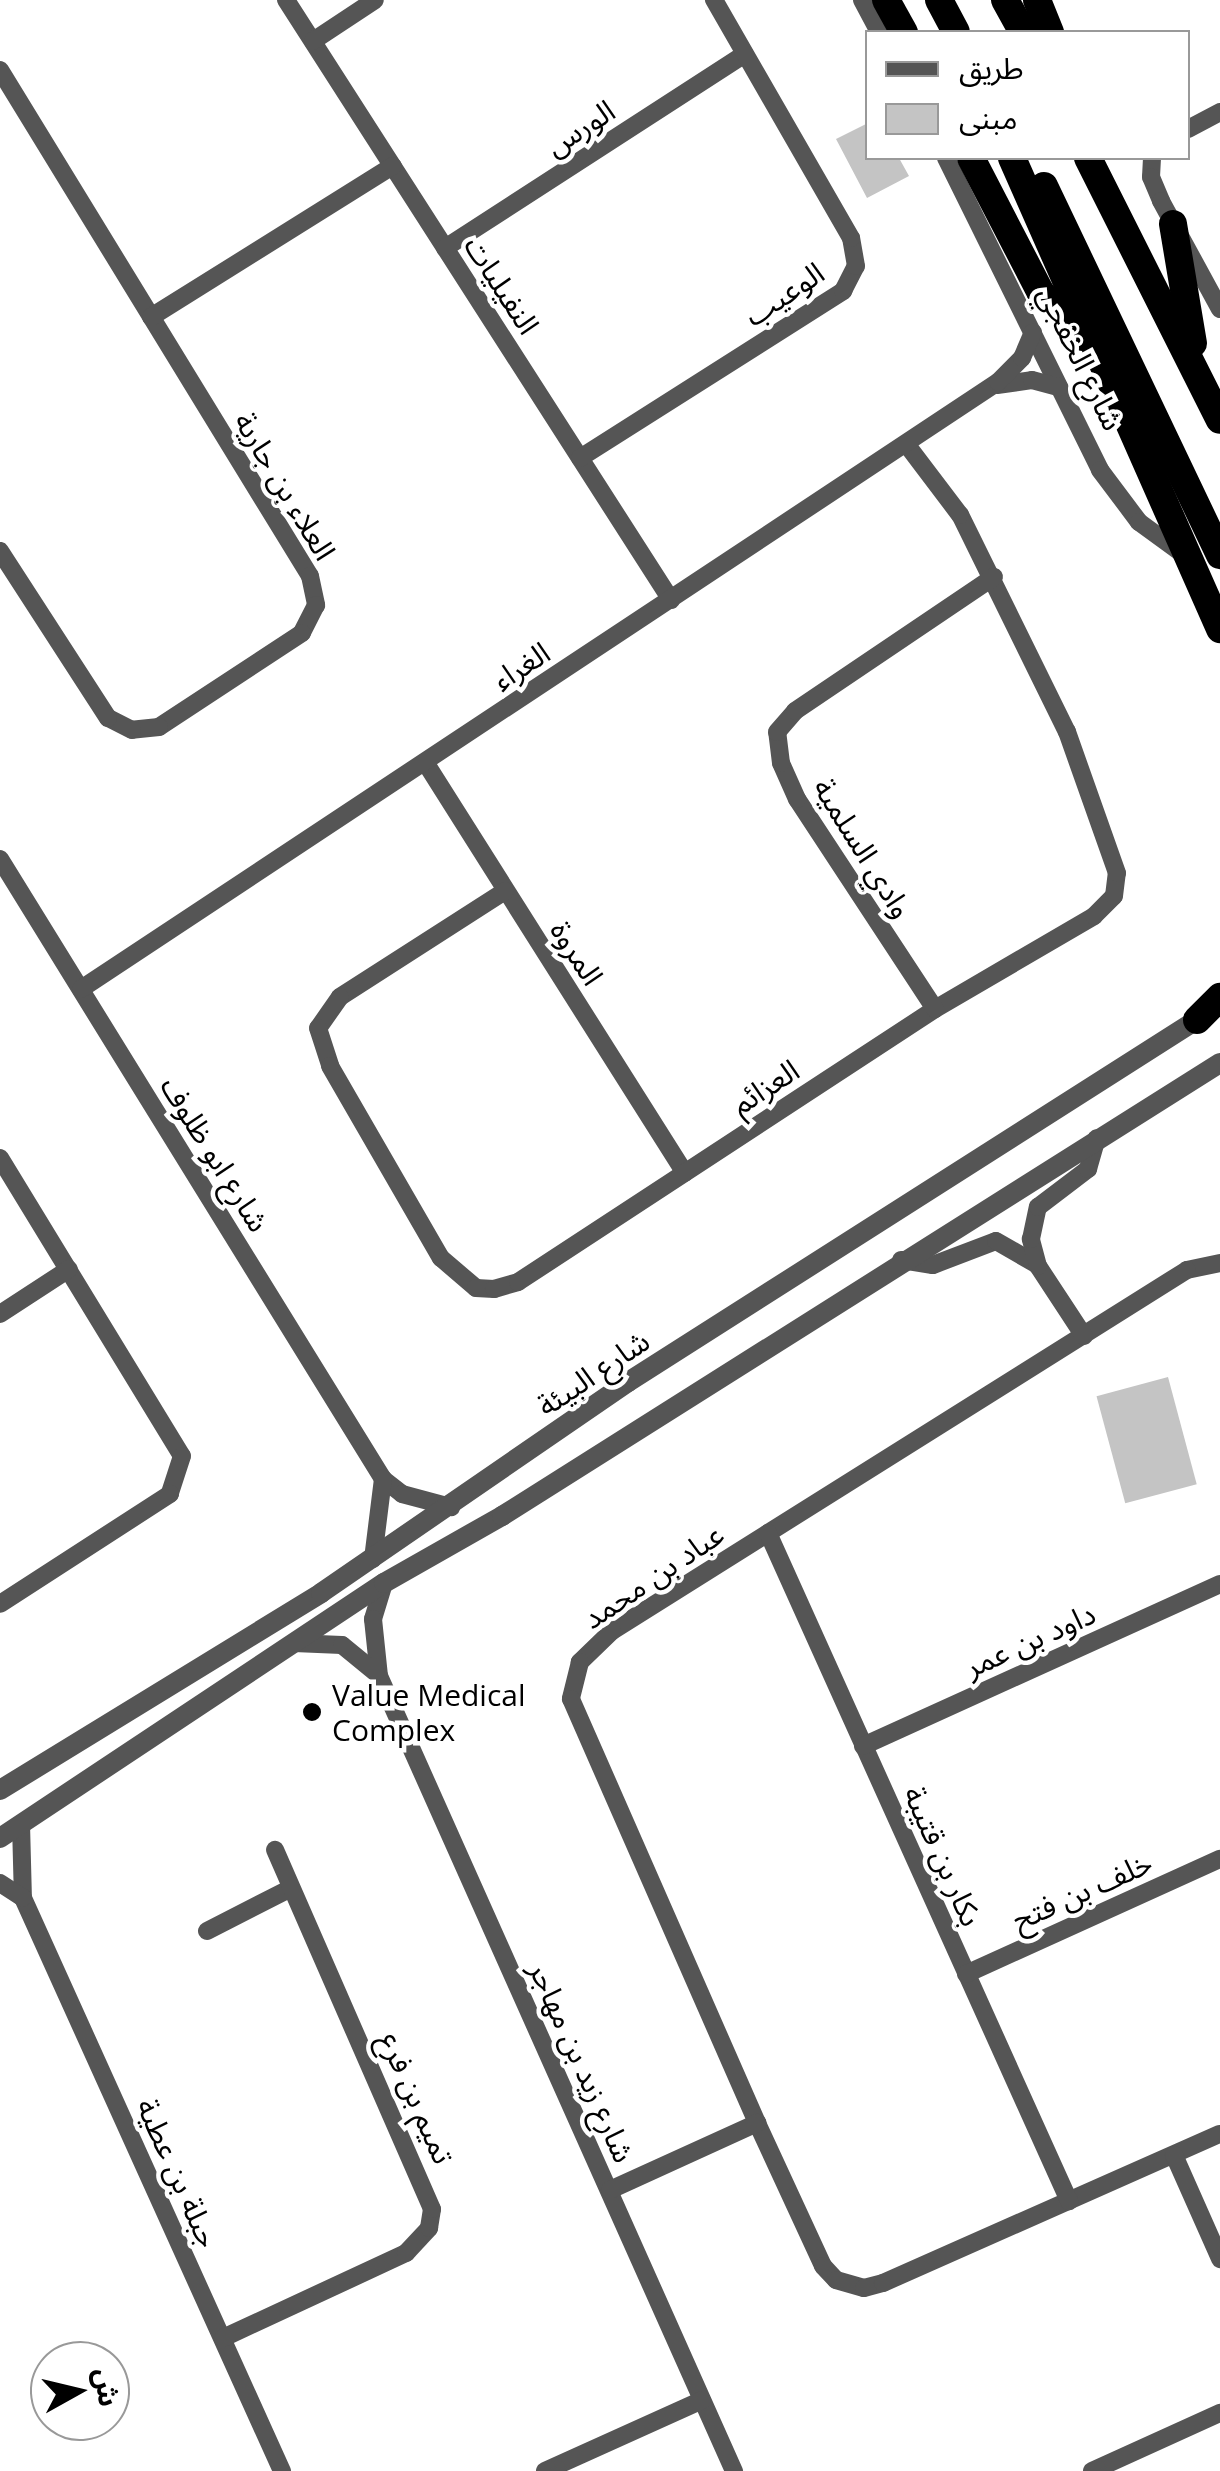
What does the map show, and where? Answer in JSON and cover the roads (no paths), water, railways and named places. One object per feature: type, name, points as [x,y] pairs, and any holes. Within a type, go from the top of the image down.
[{"type":"highway","points":[[886,0],[903,30]]},
{"type":"highway","points":[[939,0],[955,30]]},
{"type":"highway","points":[[1005,0],[1022,30]]},
{"type":"highway","points":[[1037,0],[1049,30]]},
{"type":"highway","points":[[972,160],[1041,294],[1096,350]]},
{"type":"highway","name":"شارع الخفجي","points":[[1013,160],[1220,629]]},
{"type":"highway","points":[[1031,160],[1220,556]]},
{"type":"highway","points":[[1089,160],[1220,420]]},
{"type":"highway","points":[[1173,224],[1197,369]]},
{"type":"highway","points":[[1209,1013],[1220,997]]},
{"type":"street","name":"النفيليات","points":[[286,0],[672,600]]},
{"type":"street","points":[[313,41],[375,0]]},
{"type":"street","name":"الوعيب","points":[[580,458],[843,291],[851,279],[851,238],[714,0]]},
{"type":"street","points":[[862,0],[878,30]]},
{"type":"street","name":"الورس","points":[[446,248],[744,54]]},
{"type":"street","name":"العلاء بن جارية","points":[[0,70],[310,576],[316,605],[302,633],[159,726],[132,730],[108,718],[0,551]]},
{"type":"street","points":[[1190,128],[1220,112]]},
{"type":"street","name":"شارع الخفجي","points":[[947,160],[1118,498],[1139,522],[1192,560]]},
{"type":"street","points":[[1152,160],[1150,177],[1220,309]]},
{"type":"street","points":[[151,317],[393,166]]},
{"type":"street","name":"الغراء","points":[[81,989],[992,387],[1013,369],[1033,332]]},
{"type":"street","points":[[992,387],[1018,380],[1059,388]]},
{"type":"street","name":"العزائم","points":[[506,892],[340,997],[318,1028],[330,1066],[441,1258],[476,1288],[518,1282],[935,1009],[1094,916],[1114,896],[1117,873],[1067,732],[960,514],[907,444]]},
{"type":"street","name":"وادي السلمية","points":[[935,1009],[797,799],[780,763],[777,732],[794,711],[994,578]]},
{"type":"street","name":"المروة","points":[[425,762],[685,1173]]},
{"type":"street","name":"شارع ابو ظلوف","points":[[0,859],[383,1478]]},
{"type":"street","name":"شارع البيئة","points":[[0,1790],[373,1559],[628,1382],[1209,1013]]},
{"type":"street","points":[[0,1838],[384,1583],[502,1516],[901,1260],[1220,1063]]},
{"type":"street","points":[[1084,1336],[1038,1266],[1031,1240],[1038,1207],[1088,1168],[1097,1138]]},
{"type":"street","points":[[0,1158],[176,1439],[181,1476],[155,1506],[0,1604]]},
{"type":"street","points":[[901,1260],[933,1265],[996,1241],[1038,1266]]},
{"type":"street","name":"عباد بن محمد","points":[[1220,1262],[1186,1270],[595,1645],[572,1678],[571,1699],[823,2266],[848,2286],[883,2283],[1220,2134]]},
{"type":"street","points":[[0,1314],[69,1269]]},
{"type":"street","points":[[383,1478],[402,1494],[451,1507]]},
{"type":"street","points":[[373,1559],[383,1478]]},
{"type":"street","name":"بكار بن قتيبة","points":[[768,1533],[1069,2201]]},
{"type":"street","name":"شارع زيد بن مهاجر","points":[[384,1583],[373,1619],[379,1676],[734,2471]]},
{"type":"street","name":"داود بن عمر","points":[[863,1746],[1220,1584]]},
{"type":"street","name":"شارع زيد بن مهاجر","points":[[294,1644],[342,1645],[379,1676]]},
{"type":"street","name":"جبلة بن عطية","points":[[22,1824],[22,1898],[282,2471]]},
{"type":"street","name":"تميم بن فرع","points":[[223,2338],[406,2253],[429,2228],[432,2209],[275,1850]]},
{"type":"street","name":"خلف بن فتح","points":[[966,1974],[1220,1859]]},
{"type":"street","points":[[0,1884],[22,1898]]},
{"type":"street","points":[[207,1931],[291,1888]]},
{"type":"street","points":[[610,2190],[758,2122]]},
{"type":"street","points":[[1174,2155],[1220,2258]]},
{"type":"street","points":[[551,2470],[702,2400]]},
{"type":"street","points":[[1092,2471],[1220,2413]]},
{"type":"place","name":"Value Medical Complex","points":[[312,1712]]}]
